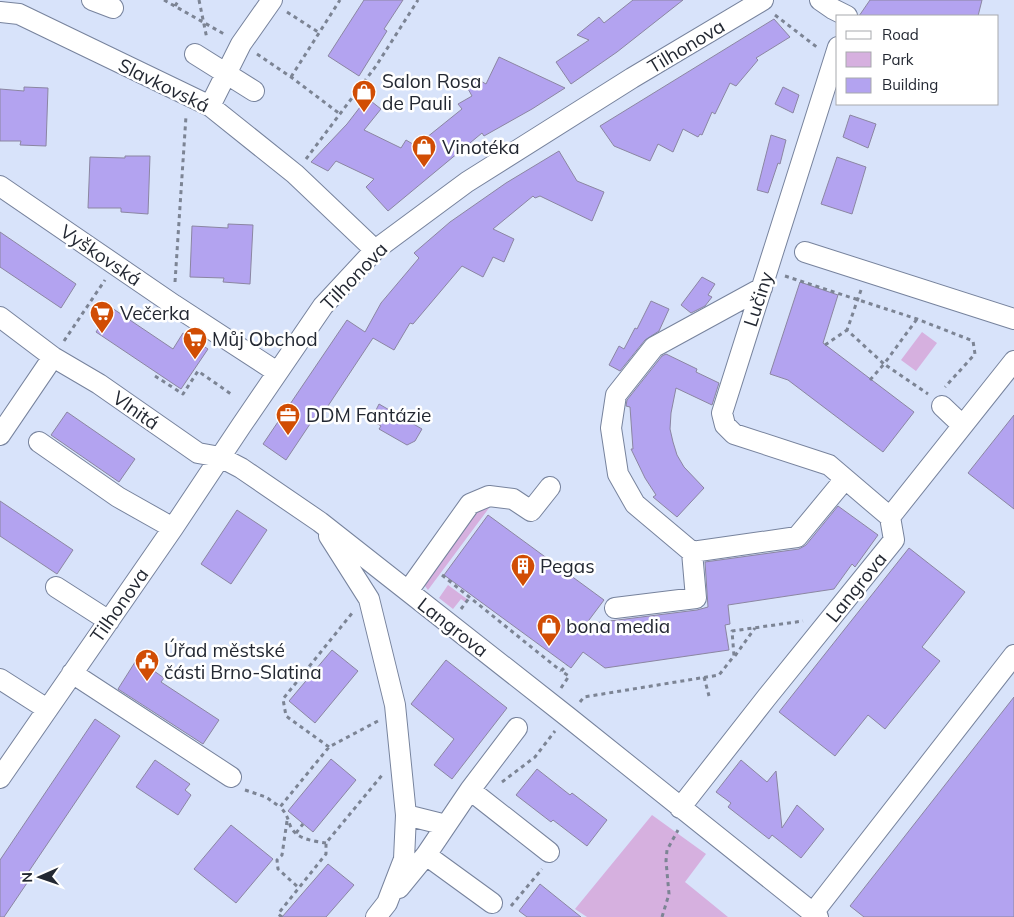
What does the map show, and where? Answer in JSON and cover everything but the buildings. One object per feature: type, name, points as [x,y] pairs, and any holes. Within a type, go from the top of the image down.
[{"type":"street","points":[[92,0],[113,8]]},
{"type":"street","points":[[820,0],[845,15]]},
{"type":"street","points":[[848,15],[856,0]]},
{"type":"street","points":[[210,106],[225,72],[241,44],[271,1]]},
{"type":"street","name":"Tilhonova","points":[[0,778],[324,306],[375,250],[467,182],[632,78],[769,7]]},
{"type":"street","name":"Slavkovská","points":[[14,9],[210,106],[295,174],[375,250]]},
{"type":"street","name":"Lučiny","points":[[836,53],[722,413],[725,425],[734,434],[829,465],[890,517]]},
{"type":"street","points":[[195,54],[254,90]]},
{"type":"street","name":"Vyškovská","points":[[0,186],[174,305],[278,372]]},
{"type":"street","points":[[805,252],[1014,319]]},
{"type":"street","points":[[616,608],[696,598],[692,552],[635,504],[618,474],[611,428],[616,395],[654,348],[765,280]]},
{"type":"street","name":"Vlnitá","points":[[0,317],[53,357],[99,384],[198,453],[220,458]]},
{"type":"street","points":[[0,435],[53,357]]},
{"type":"street","points":[[890,517],[1014,361]]},
{"type":"street","points":[[939,399],[962,425]]},
{"type":"street","points":[[39,442],[118,496],[173,528]]},
{"type":"street","name":"Langrova","points":[[220,458],[242,468],[320,522],[568,717],[680,818],[816,915]]},
{"type":"street","points":[[692,552],[797,537],[845,479]]},
{"type":"street","points":[[408,591],[470,504],[489,496],[513,500],[531,511],[550,486]]},
{"type":"street","name":"Langrova","points":[[680,818],[766,697],[894,540],[890,517]]},
{"type":"street","name":"Langrova","points":[[320,522],[369,599],[395,705],[406,815],[404,859],[382,910]]},
{"type":"street","points":[[56,588],[108,621]]},
{"type":"street","points":[[816,915],[1014,655]]},
{"type":"street","points":[[72,673],[231,777]]},
{"type":"street","points":[[0,679],[46,709]]},
{"type":"street","name":"Langrova","points":[[382,910],[426,855],[470,790],[518,728]]},
{"type":"street","points":[[470,790],[548,852]]},
{"type":"street","points":[[406,815],[446,825]]},
{"type":"street","points":[[426,855],[492,903]]},
{"type":"path","points":[[175,6],[179,0]]},
{"type":"path","points":[[291,77],[340,0]]},
{"type":"path","points":[[295,174],[376,66],[418,0]]},
{"type":"path","points":[[271,1],[318,32]]},
{"type":"path","points":[[769,7],[818,48],[830,54],[836,53]]},
{"type":"path","points":[[174,305],[186,113]]},
{"type":"path","points":[[53,357],[115,265]]},
{"type":"path","points":[[826,345],[846,330],[866,272]]},
{"type":"path","points":[[765,280],[858,299],[917,319],[973,341],[975,354],[939,399],[884,364],[846,330]]},
{"type":"path","points":[[870,380],[917,319]]},
{"type":"path","points":[[155,376],[183,394],[198,371],[231,394]]},
{"type":"path","points":[[445,571],[441,576],[561,671],[570,676]]},
{"type":"path","points":[[329,747],[286,716],[283,699],[356,608]]},
{"type":"path","points":[[734,656],[732,631],[804,621]]},
{"type":"path","points":[[496,787],[535,757],[584,697],[719,675],[755,628]]},
{"type":"path","points":[[561,671],[566,665]]},
{"type":"path","points":[[704,678],[709,696]]},
{"type":"path","points":[[280,807],[329,747],[382,719]]},
{"type":"path","points":[[282,917],[278,914],[326,854],[326,843],[386,770]]},
{"type":"path","points":[[231,777],[244,790],[266,797],[280,807],[287,814],[290,828],[303,838],[326,843]]},
{"type":"path","points":[[288,818],[282,855],[277,860],[278,869],[299,888]]},
{"type":"path","points":[[662,917],[669,894],[667,850],[680,818]]},
{"type":"path","points":[[296,833],[303,824]]},
{"type":"green space","points":[[922,332],[937,343],[916,371],[901,360]]},
{"type":"green space","points":[[492,504],[428,590],[424,581],[473,513]]},
{"type":"green space","points":[[448,585],[467,599],[465,602],[461,599],[453,609],[439,598]]},
{"type":"green space","points":[[652,815],[706,854],[685,882],[728,917],[587,917],[575,909]]},
{"type":"place","name":"Salon Rosa de Pauli","points":[[364,113]]},
{"type":"place","name":"Vinotéka","points":[[424,168]]},
{"type":"place","name":"Večerka","points":[[102,334]]},
{"type":"place","name":"Můj Obchod","points":[[195,360]]},
{"type":"place","name":"DDM Fantázie","points":[[288,436]]},
{"type":"place","name":"Pegas","points":[[523,587]]},
{"type":"place","name":"bona media","points":[[549,647]]},
{"type":"place","name":"Úřad městské části Brno-Slatina","points":[[147,682]]}]
